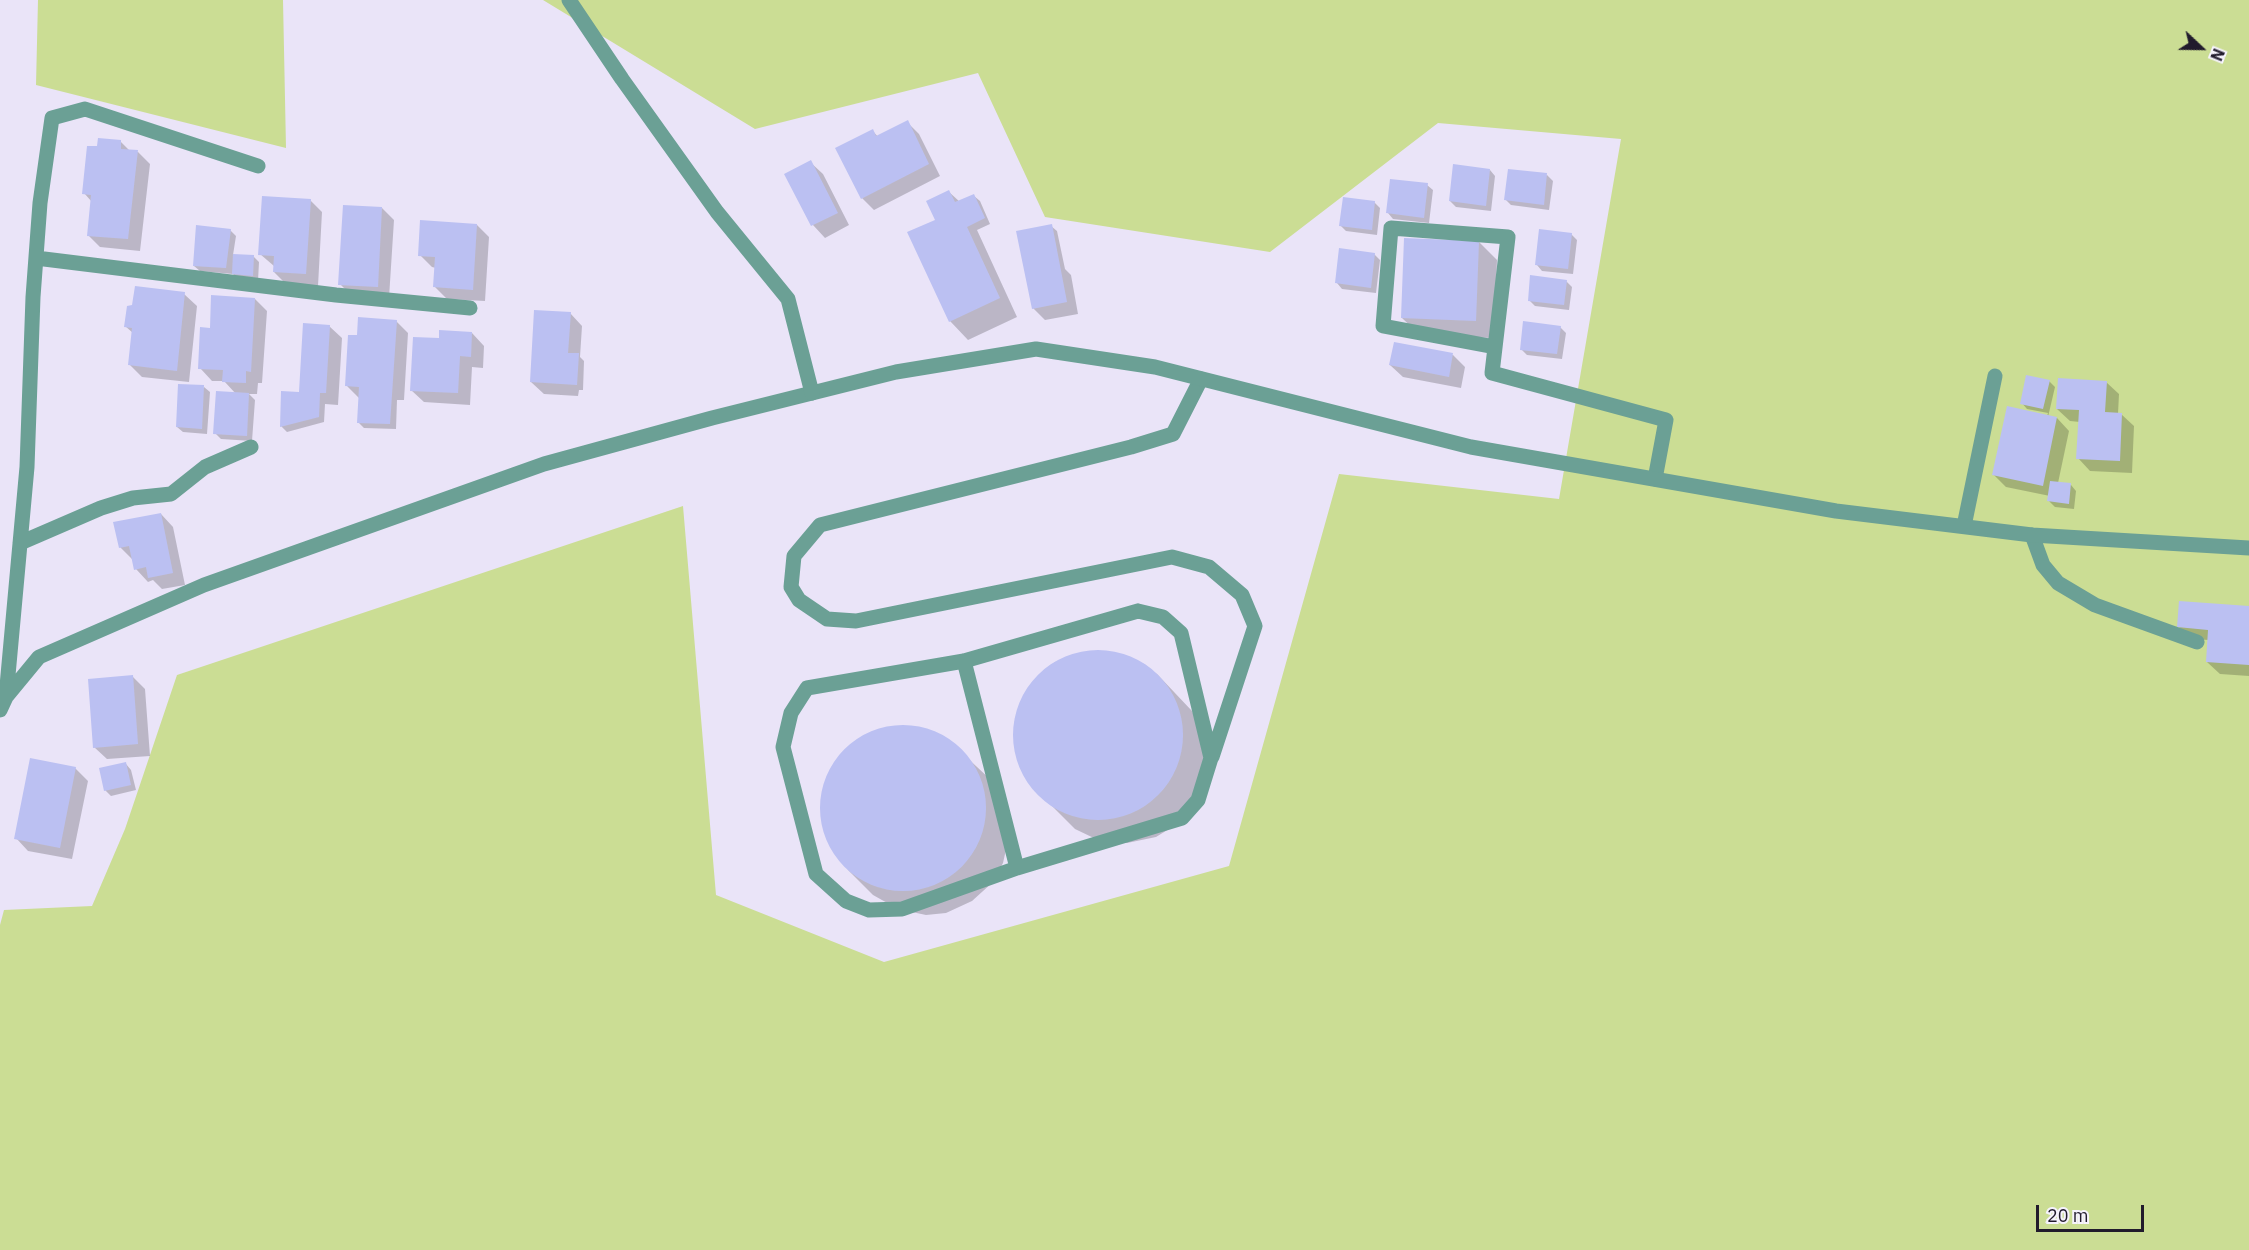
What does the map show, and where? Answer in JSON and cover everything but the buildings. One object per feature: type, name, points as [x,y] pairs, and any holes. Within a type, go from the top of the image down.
[{"type":"street","points":[[569,0],[717,212],[788,299],[812,393]]},
{"type":"street","points":[[3,704],[27,467],[40,203],[52,118],[85,109],[258,166]]},
{"type":"street","points":[[1495,347],[1383,326],[1391,228],[1508,237],[1492,373],[1666,420],[1655,479]]},
{"type":"street","points":[[36,258],[336,295],[470,308]]},
{"type":"street","points":[[3,704],[39,657],[204,585],[544,464],[896,372],[1036,349],[1155,367],[1471,447],[1836,511],[2032,535],[2249,548]]},
{"type":"street","points":[[1964,526],[1995,376]]},
{"type":"street","points":[[1201,379],[1173,434],[1131,447],[820,525],[794,556],[791,587],[799,600],[827,619],[856,621],[1172,557],[1209,567],[1242,595],[1255,626],[1198,800],[1182,818],[1017,868],[902,909],[869,910],[846,901],[816,874],[783,747],[791,713],[807,688],[964,661],[1138,611],[1162,617],[1181,633],[1211,758]]},
{"type":"street","points":[[20,543],[101,508],[133,498],[171,494],[205,468],[251,447]]},
{"type":"street","points":[[2032,535],[2043,565],[2058,583],[2096,605],[2197,642]]},
{"type":"street","points":[[964,661],[1017,868]]},
{"type":"green space","points":[[38,0],[283,0],[286,148],[36,85]]},
{"type":"green space","points":[[543,0],[2249,0],[2249,1250],[0,1250],[0,925],[4,910],[92,906],[125,829],[177,675],[683,506],[716,895],[884,962],[1229,866],[1339,474],[1559,499],[1621,139],[1438,123],[1270,252],[1045,217],[978,73],[755,129]]}]
